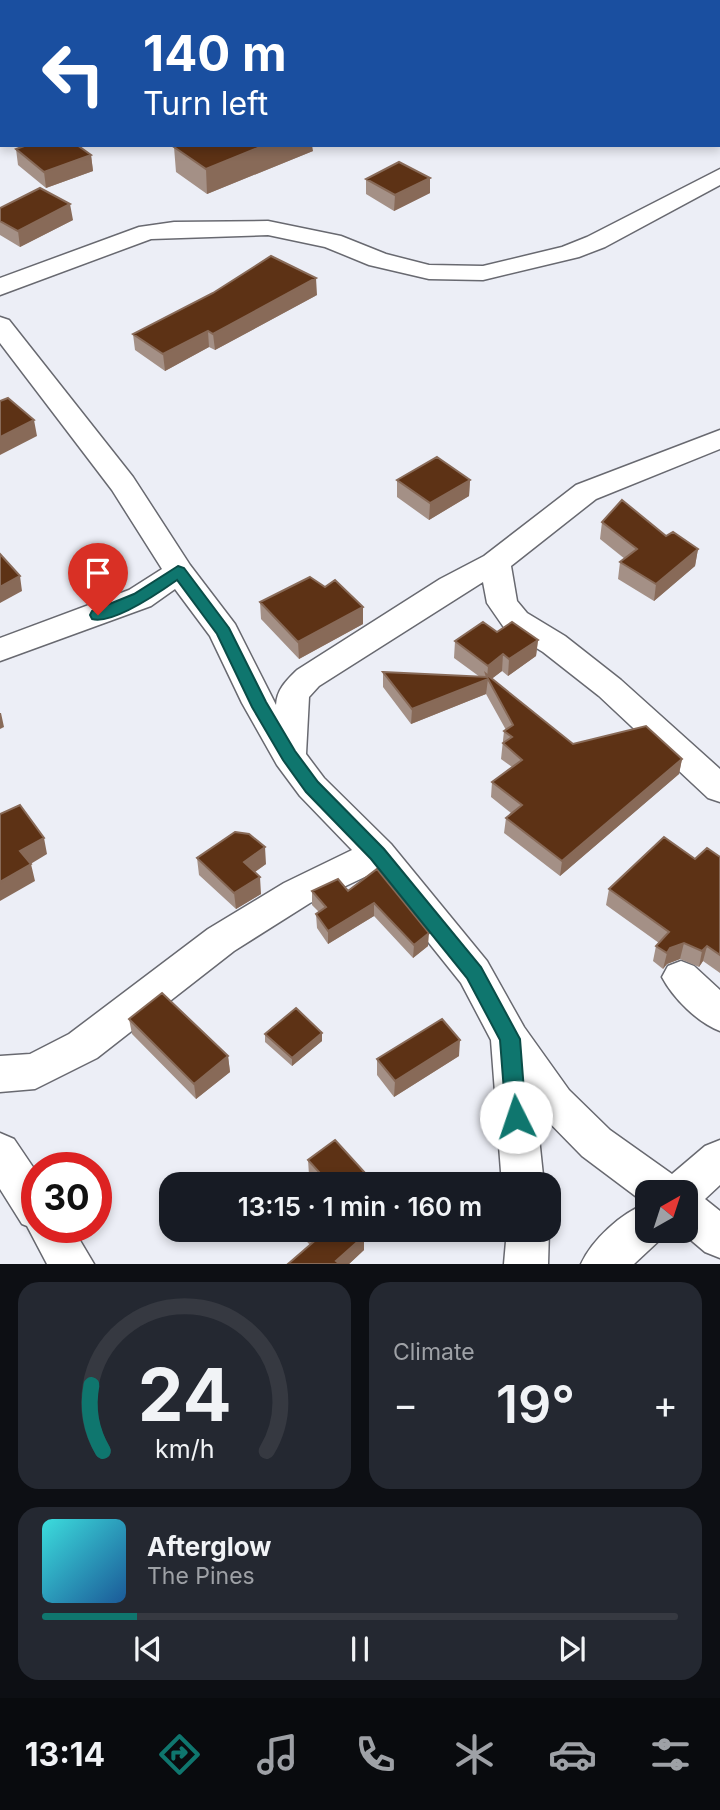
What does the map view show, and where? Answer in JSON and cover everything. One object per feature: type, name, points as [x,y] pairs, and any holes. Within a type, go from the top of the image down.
[{"type":"street","points":[[0,287],[115,243],[148,232],[174,229],[279,230],[332,241],[378,260],[429,272],[484,273],[570,252],[596,242],[720,176]]},
{"type":"street","points":[[0,325],[123,484],[178,572],[223,632],[258,703],[289,756],[312,787],[378,854],[474,972],[510,1039],[555,1103],[596,1143],[647,1180]]},
{"type":"street","points":[[289,756],[293,694],[299,685],[340,655],[451,586],[495,563],[586,492],[718,442]]},
{"type":"street","points":[[495,563],[502,603],[516,621],[554,644],[610,688],[720,789]]},
{"type":"street","points":[[0,650],[140,598],[178,572]]},
{"type":"street","points":[[0,1074],[35,1071],[83,1046],[221,940],[297,892],[378,854]]},
{"type":"street","points":[[681,977],[720,1014]]},
{"type":"street","points":[[510,1039],[522,1172]]},
{"type":"street","points":[[0,1152],[21,1185]]},
{"type":"street","points":[[696,1180],[720,1159]]},
{"type":"street","points":[[698,1220],[720,1238]]},
{"type":"street","points":[[603,1264],[635,1235]]},
{"type":"street","points":[[526,1264],[527,1242]]},
{"type":"street","points":[[58,1243],[72,1264]]},
{"type":"building","points":[[80,147],[91,155],[44,172],[16,149]]},
{"type":"building","points":[[174,147],[260,147],[206,169]]},
{"type":"building","points":[[399,162],[430,178],[395,195],[366,179]]},
{"type":"building","points":[[40,188],[70,204],[18,231],[0,221],[0,208]]},
{"type":"building","points":[[271,256],[316,278],[213,334],[208,331],[163,354],[133,334],[213,293]]},
{"type":"building","points":[[8,398],[34,420],[0,437],[0,401]]},
{"type":"building","points":[[437,457],[470,480],[430,503],[397,480]]},
{"type":"building","points":[[622,500],[666,536],[673,532],[698,549],[656,584],[620,562],[637,549],[602,522]]},
{"type":"building","points":[[0,554],[20,576],[0,587]]},
{"type":"building","points":[[310,577],[325,587],[335,580],[363,607],[298,642],[260,602]]},
{"type":"building","points":[[483,622],[497,632],[512,622],[538,640],[509,659],[503,654],[488,666],[455,641]]},
{"type":"building","points":[[383,672],[487,677],[486,674],[573,744],[646,726],[682,759],[562,861],[506,818],[522,805],[492,782],[522,760],[503,743],[512,737],[504,731],[513,725],[488,679],[412,709]]},
{"type":"building","points":[[20,805],[44,838],[20,851],[31,864],[0,882],[0,814]]},
{"type":"building","points":[[235,832],[249,834],[265,847],[244,862],[260,877],[234,893],[197,858]]},
{"type":"building","points":[[664,837],[695,859],[707,848],[720,857],[720,955],[707,946],[702,951],[684,943],[670,948],[667,953],[656,946],[669,932],[609,889]]},
{"type":"building","points":[[377,869],[429,933],[414,945],[374,903],[328,931],[316,914],[326,907],[312,891],[338,879],[348,891]]},
{"type":"building","points":[[162,993],[228,1056],[194,1084],[129,1019]]},
{"type":"building","points":[[296,1008],[322,1033],[292,1058],[265,1034]]},
{"type":"building","points":[[442,1019],[460,1040],[395,1081],[377,1059]]},
{"type":"building","points":[[335,1140],[364,1172],[319,1172],[308,1160]]},
{"type":"building","points":[[313,1242],[357,1242],[336,1261],[340,1264],[288,1264]]},
{"type":"route","points":[[98,615],[140,598],[178,572],[223,632],[258,703],[289,756],[312,787],[378,854],[474,972],[510,1039],[516,1117]]}]
